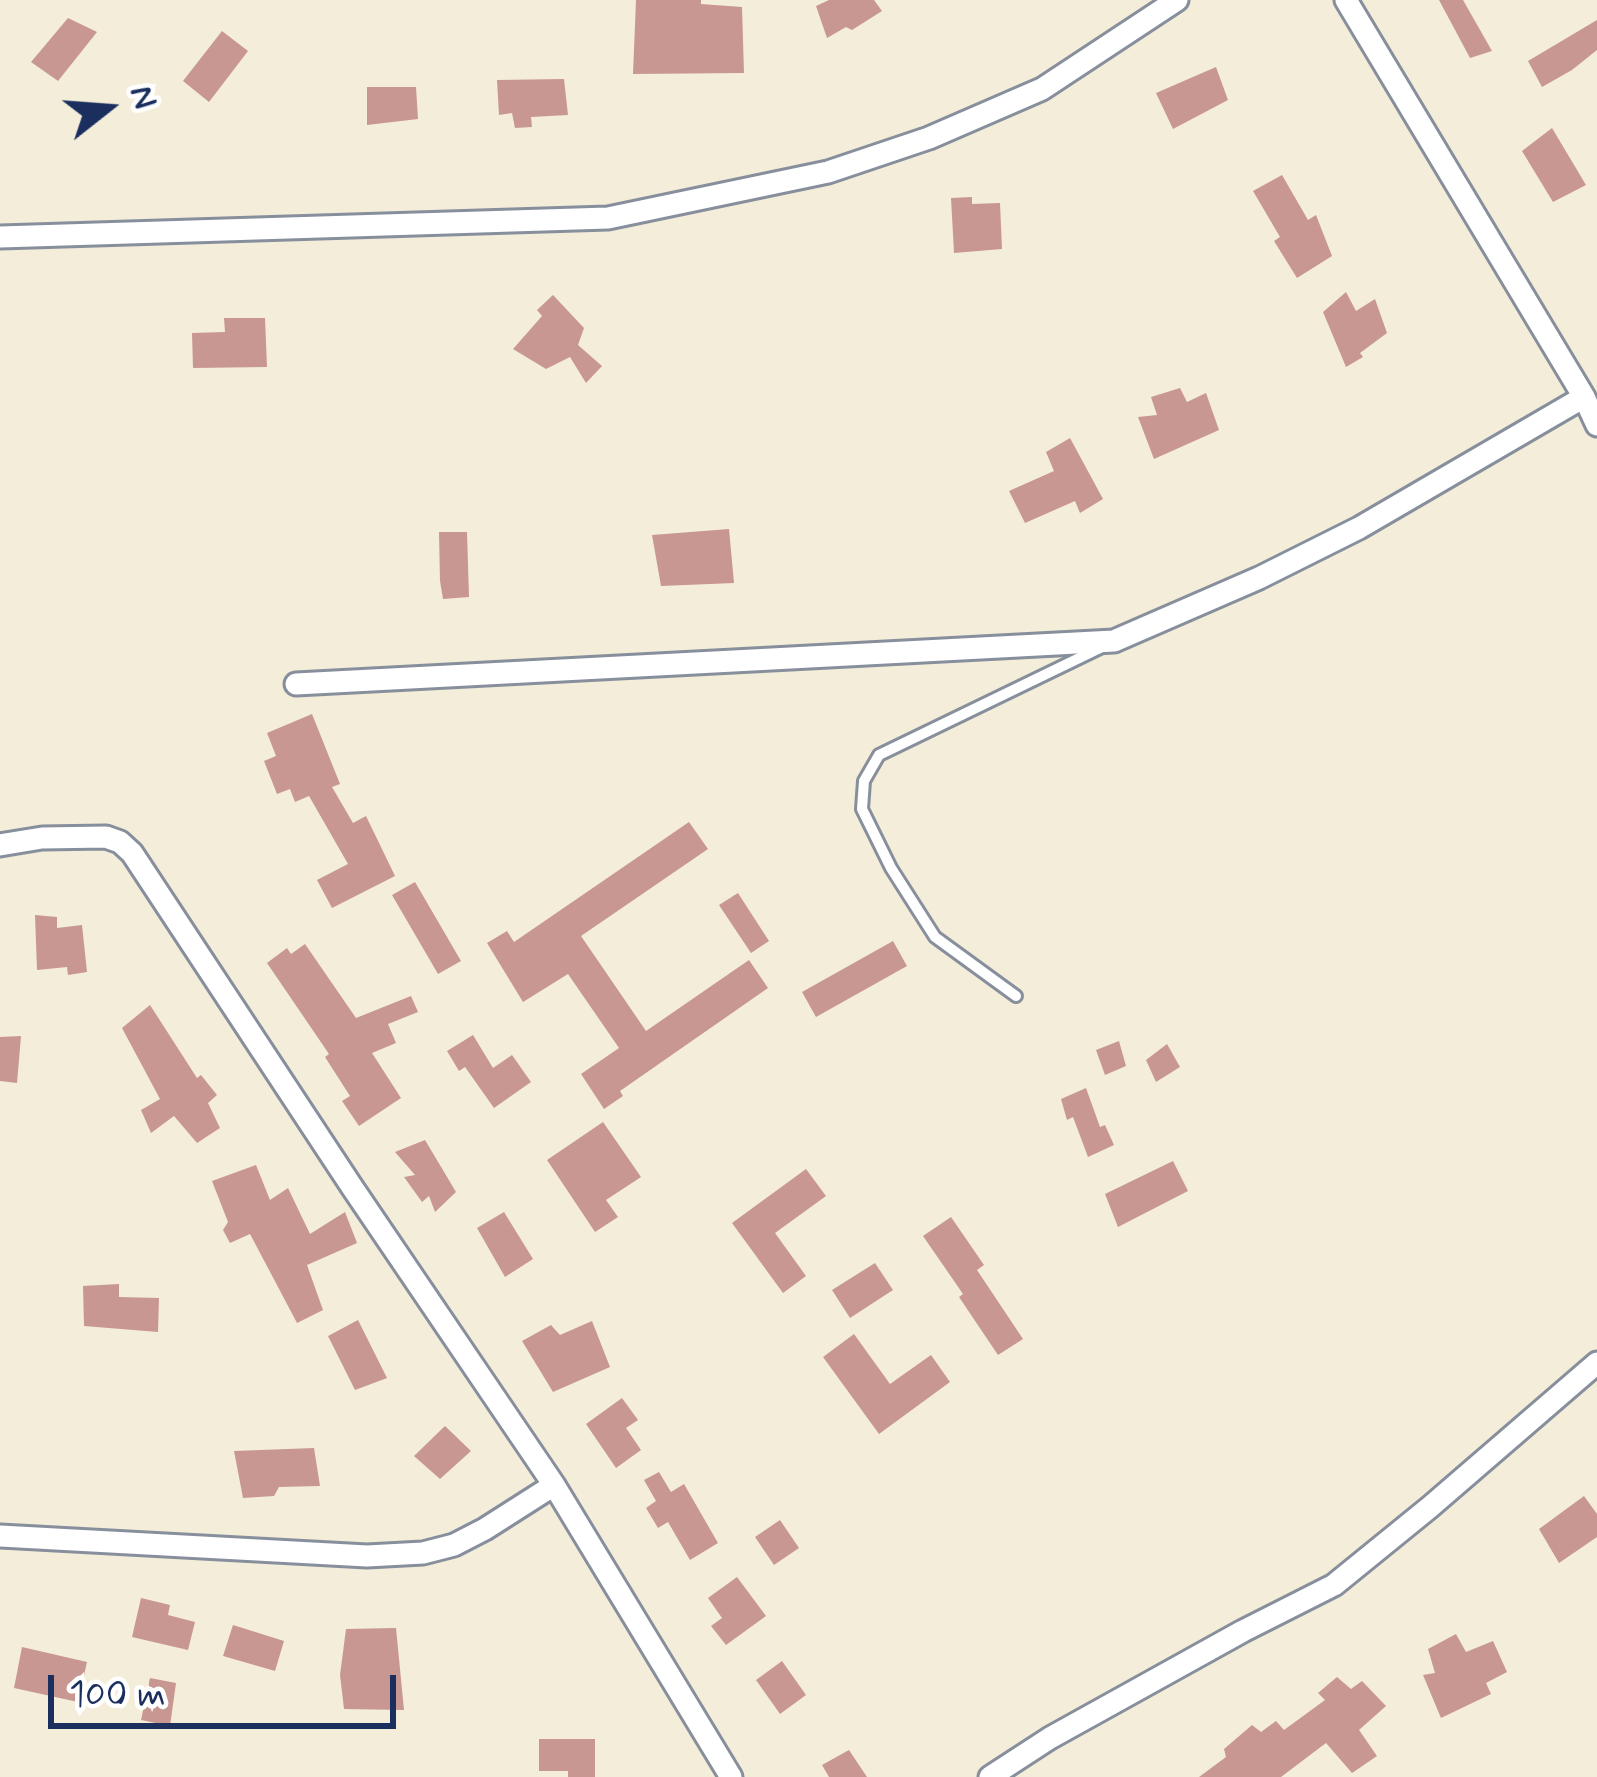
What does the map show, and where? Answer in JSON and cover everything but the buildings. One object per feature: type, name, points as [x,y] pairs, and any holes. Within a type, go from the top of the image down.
[{"type":"street","points":[[0,237],[608,218],[828,172],[929,138],[1042,88],[1177,0]]},
{"type":"street","points":[[1346,0],[1597,425]]},
{"type":"street","points":[[296,684],[1114,641],[1359,528],[1584,397]]},
{"type":"street","points":[[0,845],[42,838],[106,837],[132,853],[554,1485],[731,1777]]},
{"type":"street","points":[[990,1777],[1108,1706],[1334,1585],[1597,1363]]},
{"type":"street","points":[[0,1536],[367,1556],[423,1553],[454,1545],[485,1529],[554,1485]]},
{"type":"lane","points":[[1016,996],[935,937],[891,868],[862,808],[863,781],[879,755],[1114,641]]}]
